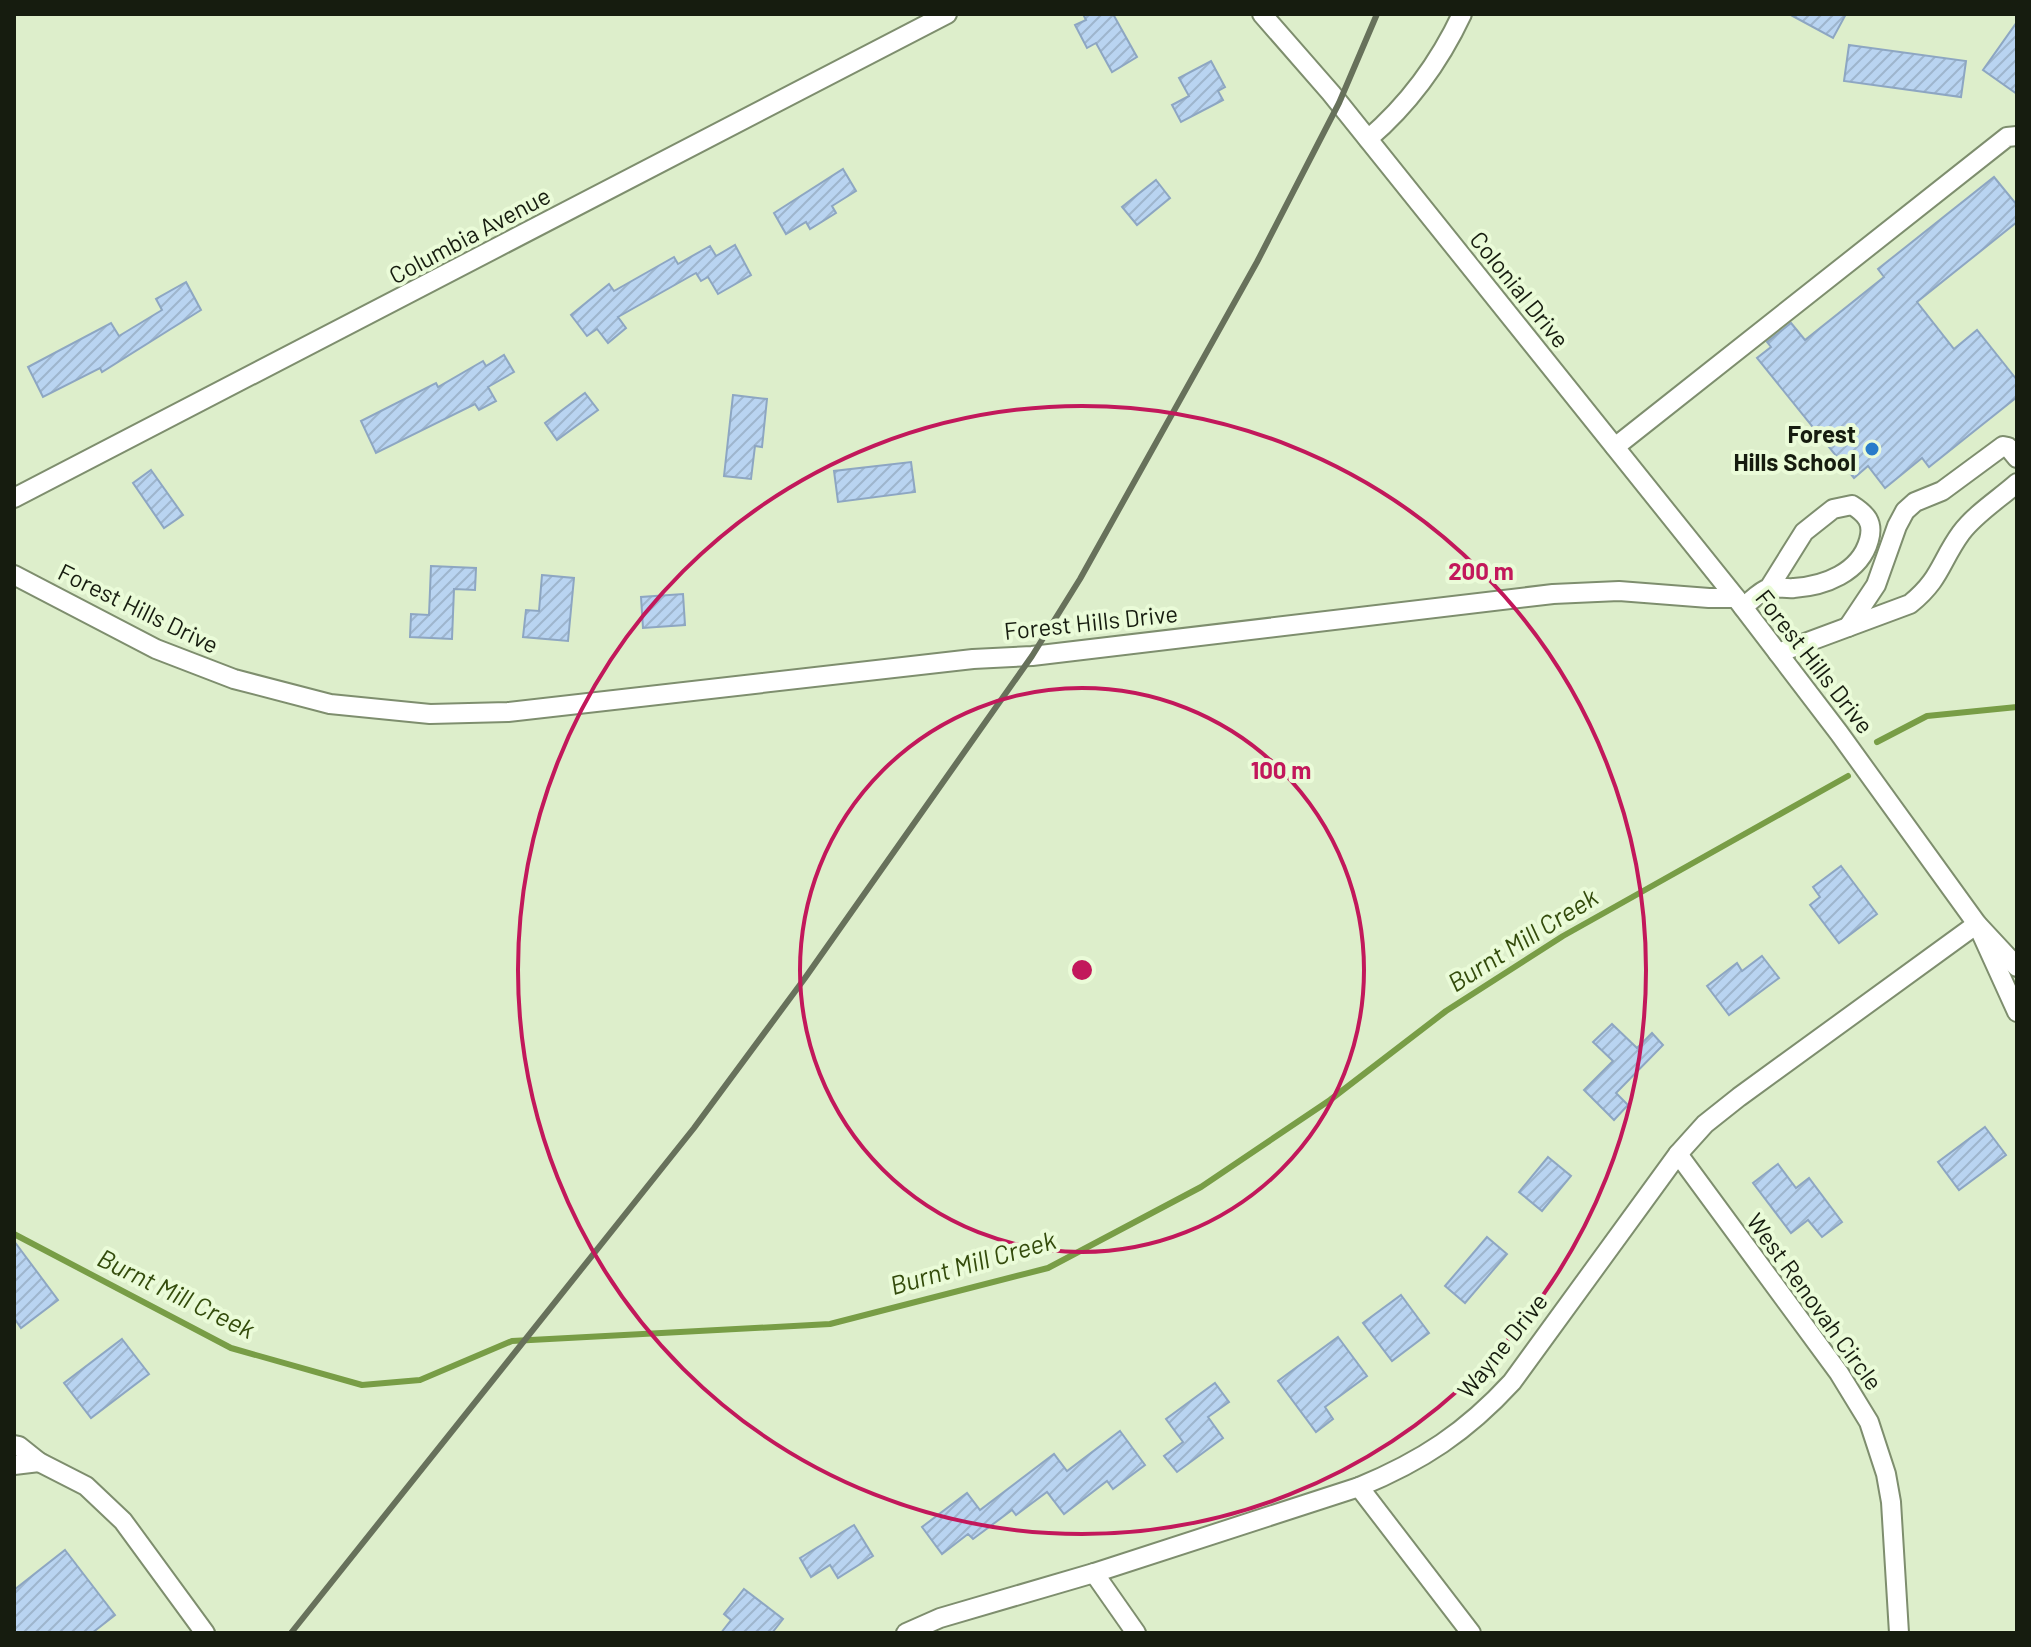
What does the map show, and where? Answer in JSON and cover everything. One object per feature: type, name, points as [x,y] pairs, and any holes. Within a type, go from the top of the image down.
[{"type":"street","name":"Columbia Avenue","points":[[14,498],[947,14]]},
{"type":"street","name":"Colonial Drive","points":[[1262,14],[1321,81],[1739,602]]},
{"type":"street","points":[[1368,139],[1426,80],[1462,14]]},
{"type":"street","points":[[1615,447],[2007,137],[2017,136]]},
{"type":"street","points":[[1848,627],[1876,585],[1905,511],[1915,502],[1942,491],[2003,446],[2008,447],[2017,458]]},
{"type":"street","points":[[1778,653],[1910,604],[1927,591],[1940,573],[1960,534],[2017,483]]},
{"type":"street","points":[[1739,602],[1769,588],[1813,586],[1835,579],[1851,567],[1867,547],[1872,529],[1866,514],[1852,505],[1833,509],[1804,532],[1769,588]]},
{"type":"street","name":"Forest Hills Drive","points":[[14,575],[156,649],[234,679],[330,704],[430,714],[508,712],[973,659],[1032,656],[1553,594],[1619,591],[1739,602],[1977,924],[2017,967]]},
{"type":"street","points":[[1977,924],[2017,1012]]},
{"type":"street","name":"Wayne Drive","points":[[906,1633],[940,1618],[1094,1573],[1359,1487],[1436,1450],[1484,1412],[1531,1357],[1678,1154],[1705,1124],[1977,924]]},
{"type":"street","name":"West Renovah Circle","points":[[1678,1154],[1839,1373],[1869,1422],[1886,1474],[1891,1502],[1899,1633]]},
{"type":"street","points":[[14,1445],[39,1462],[86,1486],[123,1521],[205,1633]]},
{"type":"street","points":[[14,1465],[39,1462]]},
{"type":"street","points":[[1359,1487],[1471,1633]]},
{"type":"street","points":[[1094,1573],[1136,1633]]},
{"type":"building","points":[[1083,14],[1113,14],[1137,57],[1112,72],[1096,43],[1087,48],[1075,25],[1086,20]]},
{"type":"building","points":[[1789,14],[1846,14],[1833,38]]},
{"type":"building","points":[[2017,22],[2017,94],[1983,70]]},
{"type":"building","points":[[1849,45],[1966,61],[1961,97],[1844,81]]},
{"type":"building","points":[[1211,61],[1225,87],[1218,91],[1223,100],[1181,122],[1172,105],[1189,96],[1179,78]]},
{"type":"building","points":[[843,169],[856,191],[832,206],[836,213],[810,229],[806,222],[786,234],[774,213]]},
{"type":"building","points":[[1994,177],[2017,205],[2017,222],[1917,302],[1954,349],[1977,330],[2017,380],[2017,397],[1929,467],[1922,458],[1885,488],[1868,466],[1854,478],[1757,358],[1771,347],[1767,342],[1791,323],[1805,340],[1884,277],[1878,269]]},
{"type":"building","points":[[1156,180],[1170,198],[1137,225],[1122,207]]},
{"type":"building","points":[[735,245],[751,275],[718,294],[708,277],[701,281],[696,273],[618,317],[626,328],[608,343],[597,329],[587,336],[571,315],[609,284],[614,291],[674,257],[678,264],[710,246],[716,256]]},
{"type":"building","points":[[186,282],[201,310],[102,372],[100,368],[43,397],[28,367],[111,323],[119,336],[162,310],[156,299]]},
{"type":"building","points":[[504,355],[514,372],[488,387],[496,401],[479,410],[475,404],[376,453],[361,421],[436,383],[438,387],[483,361],[486,366]]},
{"type":"building","points":[[585,393],[598,410],[557,440],[545,423]]},
{"type":"building","points":[[733,395],[767,399],[762,447],[755,446],[751,479],[724,476]]},
{"type":"building","points":[[911,462],[915,492],[838,502],[834,471]]},
{"type":"building","points":[[151,470],[183,515],[164,528],[133,483]]},
{"type":"building","points":[[431,566],[476,568],[475,590],[454,589],[452,639],[410,637],[411,614],[429,615]]},
{"type":"building","points":[[542,575],[574,578],[568,641],[523,637],[526,610],[539,611]]},
{"type":"building","points":[[683,594],[685,625],[643,628],[641,597]]},
{"type":"building","points":[[1841,866],[1877,914],[1839,943],[1810,905],[1820,897],[1813,887]]},
{"type":"building","points":[[1762,956],[1779,978],[1729,1015],[1707,986],[1737,963],[1742,971]]},
{"type":"building","points":[[1612,1024],[1637,1048],[1652,1033],[1663,1045],[1616,1093],[1628,1105],[1614,1120],[1584,1090],[1613,1061],[1593,1042]]},
{"type":"building","points":[[1985,1127],[2006,1155],[1959,1190],[1938,1162]]},
{"type":"building","points":[[1548,1157],[1571,1176],[1542,1211],[1519,1192]]},
{"type":"building","points":[[1778,1164],[1796,1188],[1809,1178],[1842,1222],[1822,1237],[1808,1220],[1791,1233],[1753,1183]]},
{"type":"building","points":[[1487,1237],[1507,1254],[1465,1303],[1445,1286]]},
{"type":"building","points":[[14,1241],[58,1300],[21,1328],[14,1318]]},
{"type":"building","points":[[1401,1295],[1429,1333],[1392,1361],[1363,1323]]},
{"type":"building","points":[[1338,1337],[1367,1376],[1325,1407],[1333,1419],[1316,1432],[1278,1381]]},
{"type":"building","points":[[122,1339],[149,1374],[91,1418],[64,1383]]},
{"type":"building","points":[[1215,1383],[1229,1402],[1208,1417],[1223,1438],[1177,1472],[1164,1456],[1183,1442],[1166,1419]]},
{"type":"building","points":[[1120,1431],[1145,1465],[1113,1489],[1107,1481],[1064,1514],[1047,1492],[1016,1515],[1012,1510],[973,1539],[968,1534],[942,1554],[922,1527],[967,1493],[980,1510],[1054,1454],[1067,1471]]},
{"type":"building","points":[[854,1525],[873,1556],[838,1578],[830,1565],[811,1577],[800,1558]]},
{"type":"building","points":[[65,1550],[115,1615],[92,1633],[14,1633],[14,1590]]},
{"type":"building","points":[[744,1589],[783,1619],[772,1633],[721,1633],[731,1620],[724,1614]]},
{"type":"waterway","name":"Burnt Mill Creek","points":[[1877,742],[1927,716],[2017,707]]},
{"type":"waterway","name":"Burnt Mill Creek","points":[[14,1234],[231,1348],[362,1385],[420,1380],[512,1341],[830,1324],[1048,1268],[1201,1187],[1330,1100],[1446,1011],[1563,936],[1848,776]]},
{"type":"railway","points":[[291,1633],[694,1128],[805,978],[1032,656],[1080,579],[1257,262],[1339,103],[1377,14]]},
{"type":"place","name":"Forest Hills School","points":[[1872,449]]}]
